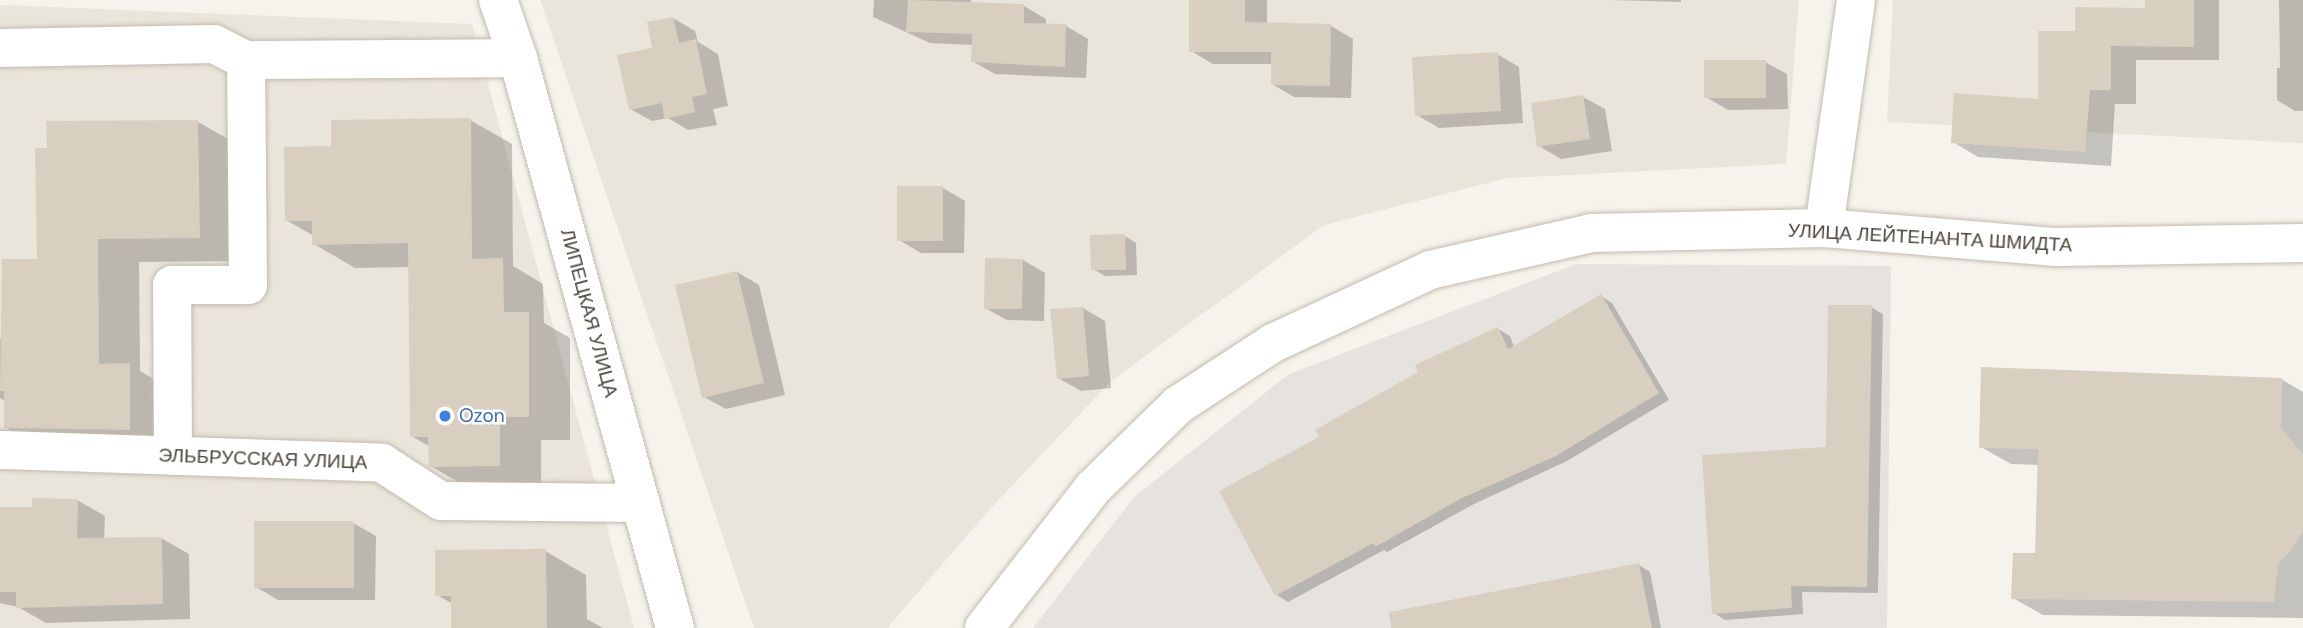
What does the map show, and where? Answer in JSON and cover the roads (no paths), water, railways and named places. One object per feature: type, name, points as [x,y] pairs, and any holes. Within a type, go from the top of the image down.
[{"type":"street","name":"ЛИПЕЦКАЯ УЛИЦА","points":[[498,0],[518,58],[675,628]]},
{"type":"street","points":[[1824,228],[1856,0]]},
{"type":"street","points":[[0,48],[214,44],[246,60],[518,58]]},
{"type":"street","points":[[173,456],[172,285],[248,285],[246,60]]},
{"type":"street","name":"УЛИЦА ЛЕЙТЕНАНТА ШМИДТА","points":[[984,628],[1093,488],[1178,405],[1273,343],[1430,270],[1591,233],[1824,228],[2056,247],[2303,243]]},
{"type":"street","name":"ЭЛЬБРУССКАЯ УЛИЦА","points":[[0,450],[382,463],[441,501],[641,503]]},
{"type":"place","name":"Ozon","points":[[445,416]]}]
